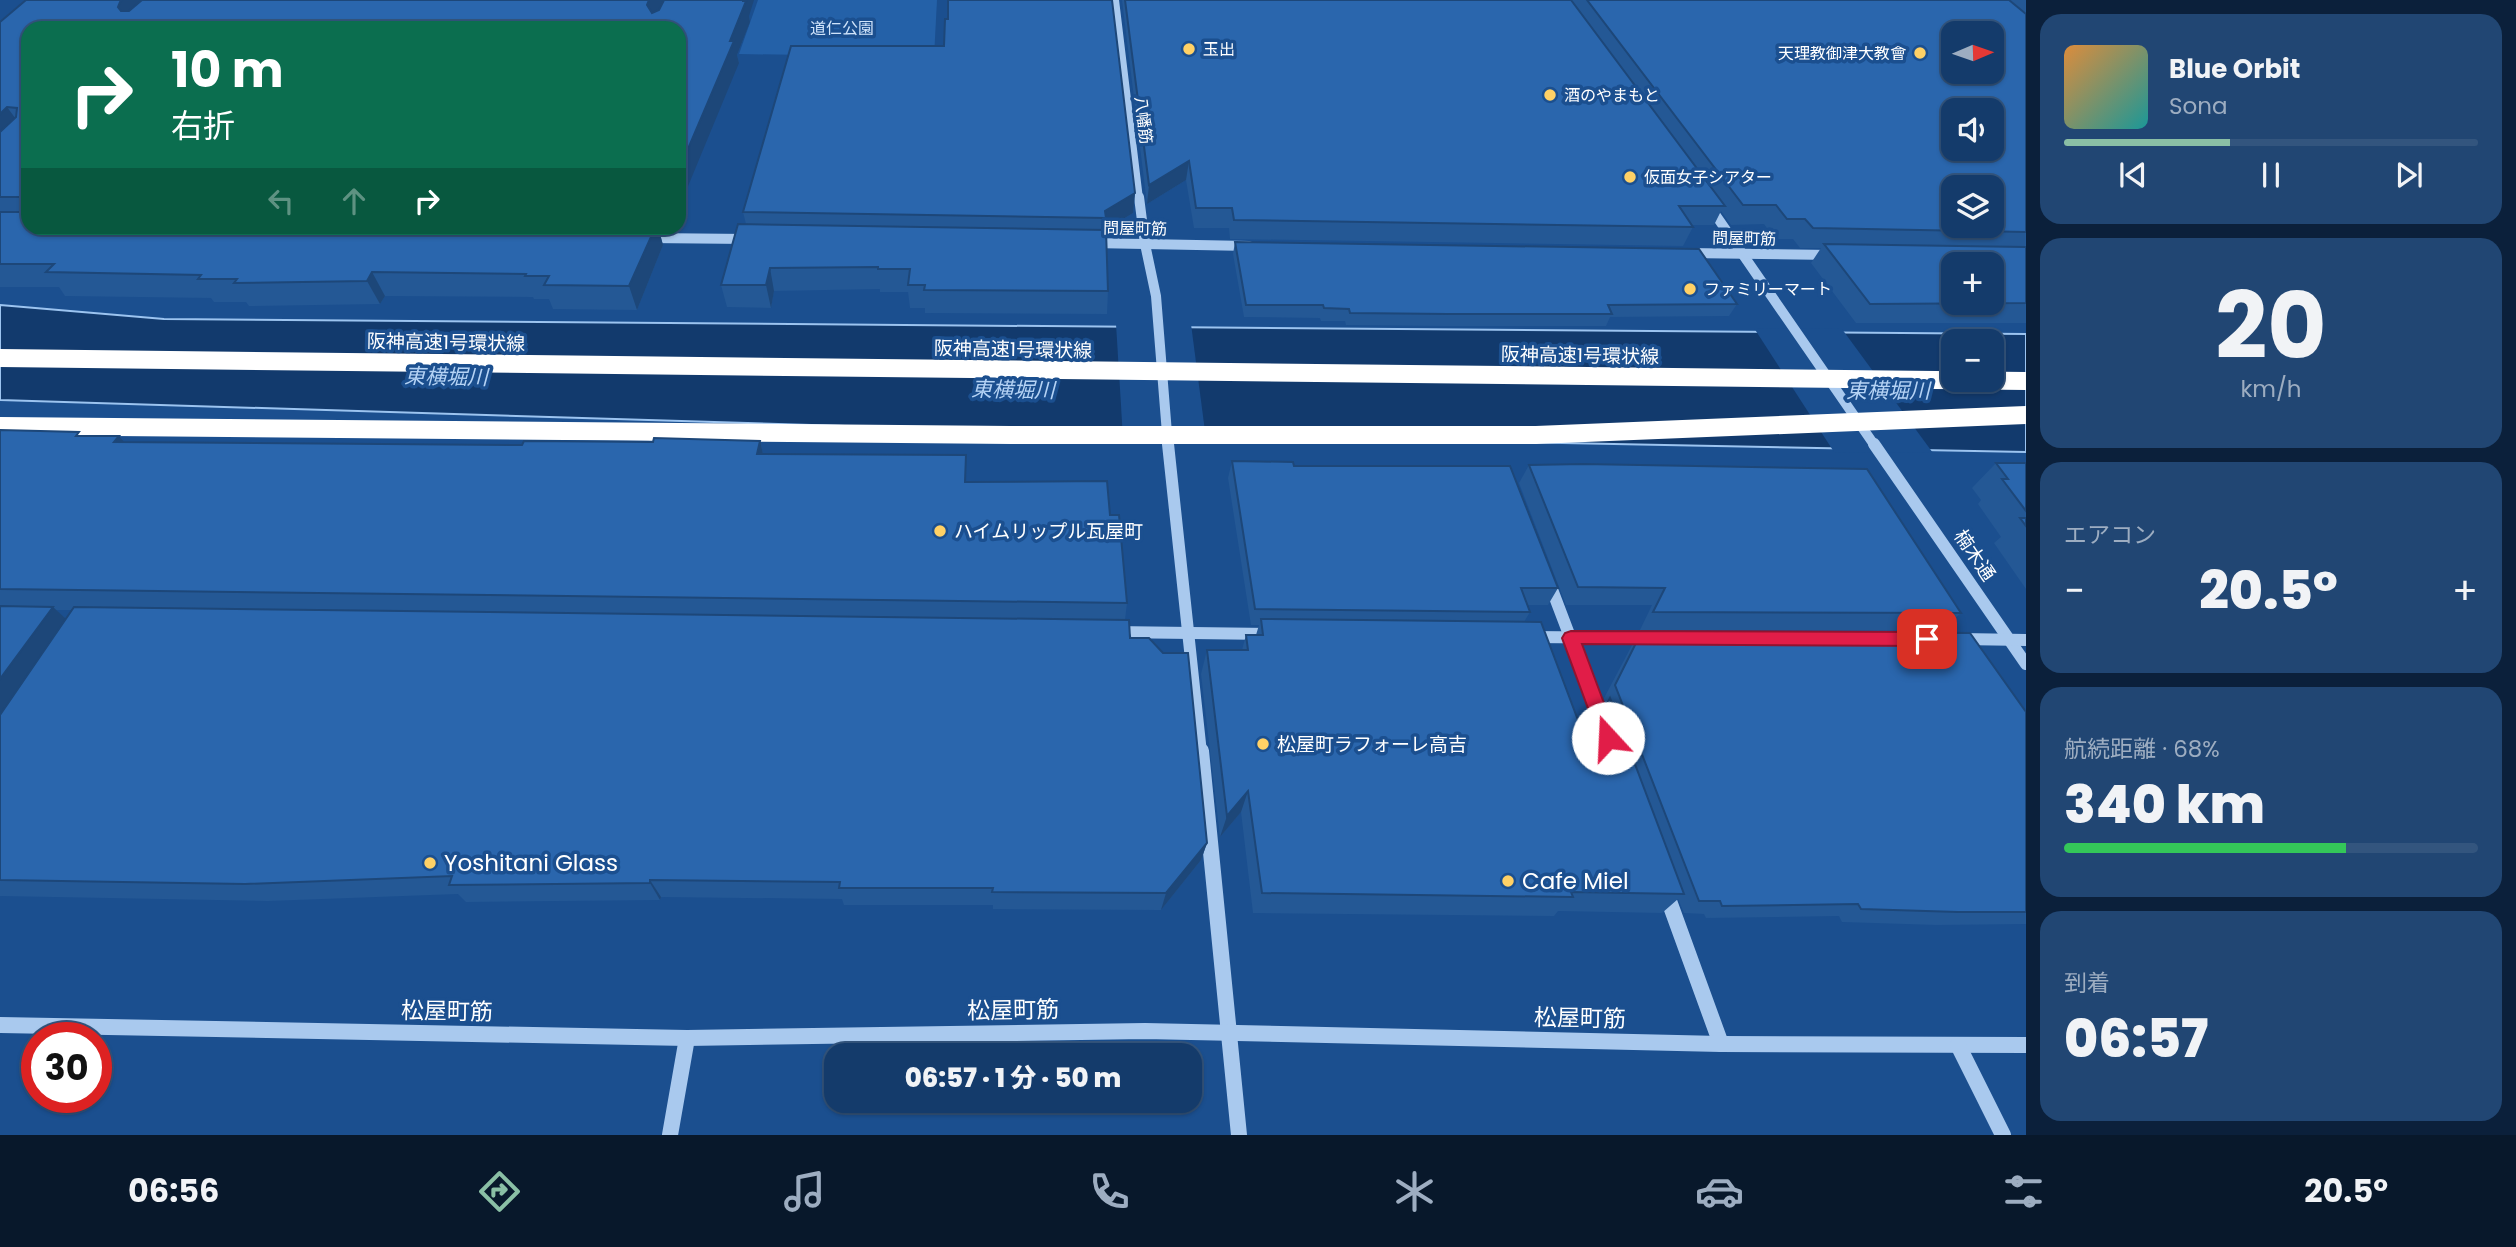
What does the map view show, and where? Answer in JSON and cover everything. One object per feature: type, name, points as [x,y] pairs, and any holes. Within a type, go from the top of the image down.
[{"type":"highway","name":"阪神高速1号環状線","points":[[0,358],[2026,381]]},
{"type":"highway","points":[[1,426],[1011,435],[1536,435],[2026,415]]},
{"type":"street","name":"八幡筋","points":[[1115,0],[1145,244],[1156,296],[1171,486],[1189,633],[1227,1034]]},
{"type":"street","points":[[1704,199],[1892,468]]},
{"type":"street","points":[[637,237],[761,239]]},
{"type":"street","name":"問屋町筋","points":[[1077,243],[1257,246]]},
{"type":"street","name":"問屋町筋","points":[[1674,253],[1838,256]]},
{"type":"street","name":"楠木通","points":[[1892,468],[2026,664]]},
{"type":"street","points":[[1541,560],[1608,738]]},
{"type":"street","points":[[1092,632],[1285,634]]},
{"type":"street","points":[[1516,637],[1667,638]]},
{"type":"street","points":[[1941,639],[2026,640]]},
{"type":"street","points":[[1660,877],[1721,1044]]},
{"type":"street","name":"松屋町筋","points":[[0,1025],[687,1038],[1145,1031],[1721,1044],[2026,1045]]},
{"type":"street","points":[[1227,1034],[1239,1135]]},
{"type":"street","points":[[670,1135],[687,1038]]},
{"type":"street","points":[[1958,1045],[2003,1135]]},
{"type":"green space","name":"道仁公園","points":[[758,0],[937,0],[934,57],[739,54]]},
{"type":"water","name":"東横堀川","points":[[0,305],[164,319],[1941,333],[1941,392],[2004,392],[2004,334],[2026,334],[2026,452],[1105,434],[0,400]]},
{"type":"pier","points":[[1116,324],[1191,324],[1206,439],[1123,438]]},
{"type":"pier","points":[[1754,328],[1842,329],[1933,453],[1834,452]]},
{"type":"building","points":[[26,0],[122,0],[118,7],[121,11],[129,11],[142,0],[649,0],[647,5],[652,13],[659,10],[664,0],[746,1],[730,41],[734,41],[686,154],[686,21],[21,21],[21,197],[0,197],[0,132],[16,117],[17,108],[7,107],[0,114],[0,22]]},
{"type":"building","points":[[948,0],[1112,0],[1135,193],[1105,211],[1106,218],[743,212],[791,46],[944,46]]},
{"type":"building","points":[[1125,0],[1571,0],[1725,206],[1679,206],[1693,227],[1234,220],[1232,208],[1196,208],[1189,161],[1149,185]]},
{"type":"building","points":[[1587,0],[2009,0],[2026,14],[2026,232],[2004,232],[2004,175],[1941,175],[1941,230],[1813,228],[1805,219],[1787,219],[1776,205],[1743,205]]},
{"type":"building","points":[[0,212],[21,212],[21,235],[652,235],[629,286],[544,285],[549,276],[525,276],[526,274],[372,272],[367,281],[234,283],[237,279],[198,279],[201,275],[46,272],[54,264],[0,264]]},
{"type":"building","points":[[738,224],[1106,230],[1108,291],[924,290],[925,285],[908,285],[910,269],[878,267],[770,268],[766,285],[721,285]]},
{"type":"building","points":[[1235,242],[1699,249],[1737,304],[1608,305],[1612,314],[1350,313],[1349,309],[1324,308],[1323,305],[1246,305]]},
{"type":"building","points":[[1824,244],[2026,247],[2026,303],[2004,303],[2004,252],[1941,252],[1941,304],[1870,304]]},
{"type":"building","points":[[0,430],[79,432],[76,436],[119,436],[114,442],[522,445],[524,441],[653,442],[654,438],[760,441],[757,454],[966,455],[965,482],[1107,481],[1110,515],[1119,515],[1127,603],[0,589]]},
{"type":"building","points":[[1232,461],[1293,462],[1294,466],[1510,466],[1558,588],[1521,588],[1530,612],[1255,609]]},
{"type":"building","points":[[1996,463],[2026,463],[2026,511],[2002,479],[2008,479]]},
{"type":"building","points":[[1529,465],[1867,469],[1961,613],[1653,612],[1665,588],[1578,587]]},
{"type":"building","points":[[0,606],[53,607],[0,679]]},
{"type":"building","points":[[74,607],[1129,620],[1130,638],[1149,638],[1163,653],[1188,653],[1207,843],[1166,893],[992,892],[993,888],[839,888],[840,882],[650,880],[650,883],[449,885],[452,876],[245,884],[0,880],[0,715]]},
{"type":"building","points":[[1261,619],[1541,622],[1587,744],[1610,698],[1684,894],[1571,892],[1573,897],[1262,893],[1248,791],[1227,816],[1207,650],[1248,650],[1246,635],[1263,635]]},
{"type":"building","points":[[1642,631],[1970,633],[2026,712],[2026,912],[1861,909],[1858,904],[1722,906],[1720,901],[1699,901],[1615,685]]},
{"type":"place","name":"玉出","points":[[1189,49]]},
{"type":"place","name":"天理教御津大教會","points":[[1920,53]]},
{"type":"place","name":"酒のやまもと","points":[[1550,95]]},
{"type":"place","name":"仮面女子シアター","points":[[1630,177]]},
{"type":"place","name":"ファミリーマート","points":[[1690,289]]},
{"type":"place","name":"ハイムリップル瓦屋町","points":[[940,531]]},
{"type":"place","name":"松屋町ラフォーレ高吉","points":[[1263,744]]},
{"type":"place","name":"Yoshitani Glass","points":[[430,863]]},
{"type":"place","name":"Cafe Miel","points":[[1508,881]]},
{"type":"route","points":[[1608,738],[1571,638],[1927,639]]}]
